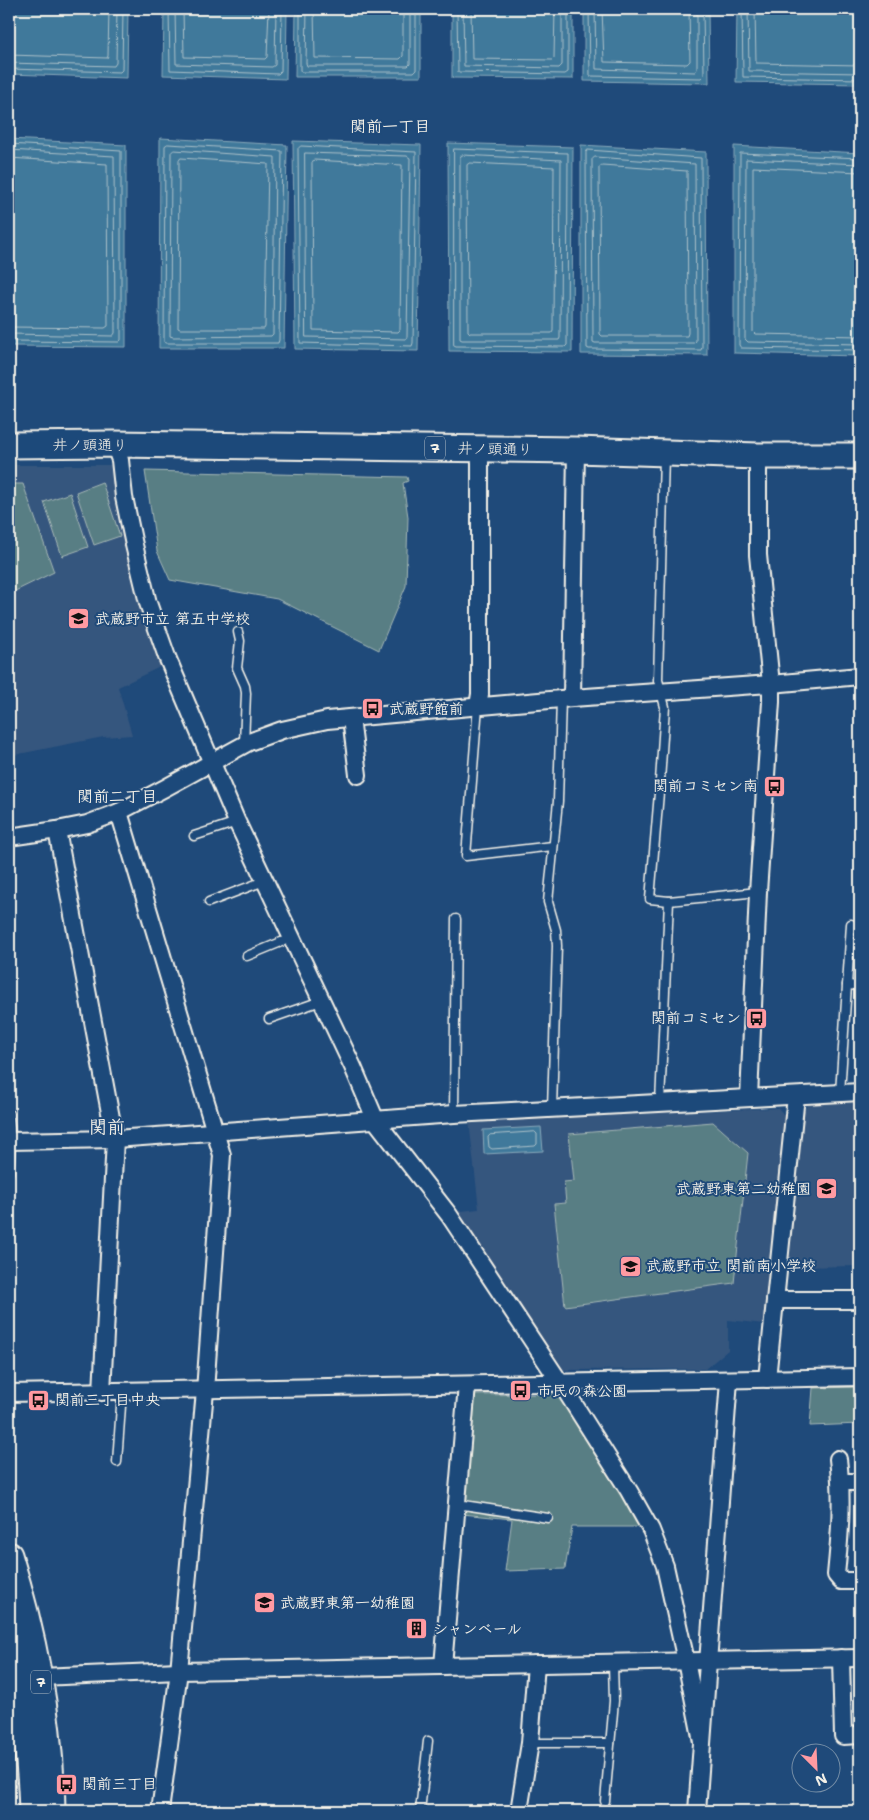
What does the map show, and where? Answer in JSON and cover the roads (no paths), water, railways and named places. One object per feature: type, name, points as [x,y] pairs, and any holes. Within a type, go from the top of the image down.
[{"type":"main road","name":"井ノ頭通り","points":[[9,445],[114,444],[576,450],[758,456],[860,456]]},
{"type":"main road","name":"7","points":[[9,1555],[24,1603],[22,1674],[32,1811]]},
{"type":"main road","name":"7","points":[[9,1629],[52,1784],[52,1811]]},
{"type":"street","points":[[114,444],[120,460],[134,544],[148,603],[167,657],[237,822],[353,1067],[376,1121],[449,1215],[560,1383],[629,1491],[651,1530],[665,1566],[702,1742]]},
{"type":"street","points":[[478,706],[480,694],[480,449]]},
{"type":"street","points":[[567,699],[576,450]]},
{"type":"street","points":[[749,1098],[758,892],[771,684],[758,555],[758,456]]},
{"type":"street","points":[[9,837],[88,824],[119,812],[244,745],[282,730],[326,720],[860,676]]},
{"type":"street","points":[[351,718],[358,776]]},
{"type":"street","points":[[119,812],[222,1155],[205,1390],[179,1671],[160,1811]]},
{"type":"street","points":[[57,830],[115,1139],[102,1392]]},
{"type":"street","points":[[10,1141],[115,1139],[454,1114],[860,1092]]},
{"type":"street","points":[[767,1379],[796,1096]]},
{"type":"street","points":[[775,1300],[860,1300]]},
{"type":"street","points":[[9,1393],[860,1377]]},
{"type":"street","points":[[697,1811],[729,1380]]},
{"type":"street","points":[[443,1666],[466,1385]]},
{"type":"street","points":[[838,1459],[841,1482],[841,1523],[836,1575],[841,1581],[860,1581]]},
{"type":"street","points":[[841,1482],[860,1482]]},
{"type":"street","points":[[841,1658],[843,1736],[860,1735]]},
{"type":"street","points":[[22,1674],[860,1658]]},
{"type":"street","points":[[519,1811],[530,1743],[536,1664]]},
{"type":"lane","points":[[664,454],[658,680],[665,707],[650,899],[669,901],[758,892]]},
{"type":"lane","points":[[238,632],[240,641],[237,668],[246,693],[244,745]]},
{"type":"lane","points":[[552,1109],[557,946],[556,930],[548,902],[567,699]]},
{"type":"lane","points":[[478,706],[466,856],[553,846]]},
{"type":"lane","points":[[194,836],[237,822]]},
{"type":"lane","points":[[209,902],[264,881]]},
{"type":"lane","points":[[660,1103],[669,901]]},
{"type":"lane","points":[[454,1114],[456,919]]},
{"type":"lane","points":[[840,1093],[851,924]]},
{"type":"lane","points":[[247,956],[291,938]]},
{"type":"lane","points":[[847,985],[860,986]]},
{"type":"lane","points":[[269,1019],[321,1001]]},
{"type":"lane","points":[[9,1114],[9,1173]]},
{"type":"lane","points":[[117,1462],[122,1392]]},
{"type":"lane","points":[[457,1504],[548,1518]]},
{"type":"lane","points":[[605,1801],[614,1701],[613,1662]]},
{"type":"lane","points":[[420,1811],[428,1741]]},
{"type":"lane","points":[[530,1743],[610,1743]]},
{"type":"water","points":[[9,9],[128,9],[127,78],[9,74]]},
{"type":"water","points":[[164,9],[287,9],[286,79],[163,75]]},
{"type":"water","points":[[296,9],[421,9],[421,77],[295,77]]},
{"type":"water","points":[[452,9],[573,9],[573,79],[452,78]]},
{"type":"water","points":[[584,9],[708,9],[709,83],[584,81]]},
{"type":"water","points":[[737,9],[860,9],[860,84],[736,82]]},
{"type":"water","points":[[160,138],[287,145],[284,348],[159,348]]},
{"type":"water","points":[[9,139],[126,145],[126,347],[9,346]]},
{"type":"water","points":[[293,141],[421,145],[418,351],[295,349]]},
{"type":"water","points":[[448,143],[573,147],[572,352],[449,351]]},
{"type":"water","points":[[581,145],[706,152],[707,355],[581,354]]},
{"type":"water","points":[[734,146],[860,153],[858,356],[734,353]]},
{"type":"water","points":[[541,1127],[543,1151],[484,1154],[483,1130]]},
{"type":"place","name":"武蔵野市立 第五中学校","points":[[79,619]]},
{"type":"place","name":"武蔵野館前","points":[[373,709]]},
{"type":"place","name":"関前コミセン南","points":[[774,786]]},
{"type":"place","name":"関前コミセン","points":[[757,1018]]},
{"type":"place","name":"武蔵野東第二幼稚園","points":[[827,1189]]},
{"type":"place","name":"武蔵野市立 関前南小学校","points":[[630,1266]]},
{"type":"place","name":"市民の森公園","points":[[521,1391]]},
{"type":"place","name":"関前三丁目中央","points":[[39,1400]]},
{"type":"place","name":"武蔵野東第一幼稚園","points":[[264,1603]]},
{"type":"place","name":"シャンベール","points":[[417,1629]]},
{"type":"place","name":"関前三丁目","points":[[66,1784]]},
{"type":"district","name":"関前一丁目","points":[[390,126]]},
{"type":"district","name":"関前二丁目","points":[[117,796]]},
{"type":"district","name":"関前","points":[[107,1127]]}]
